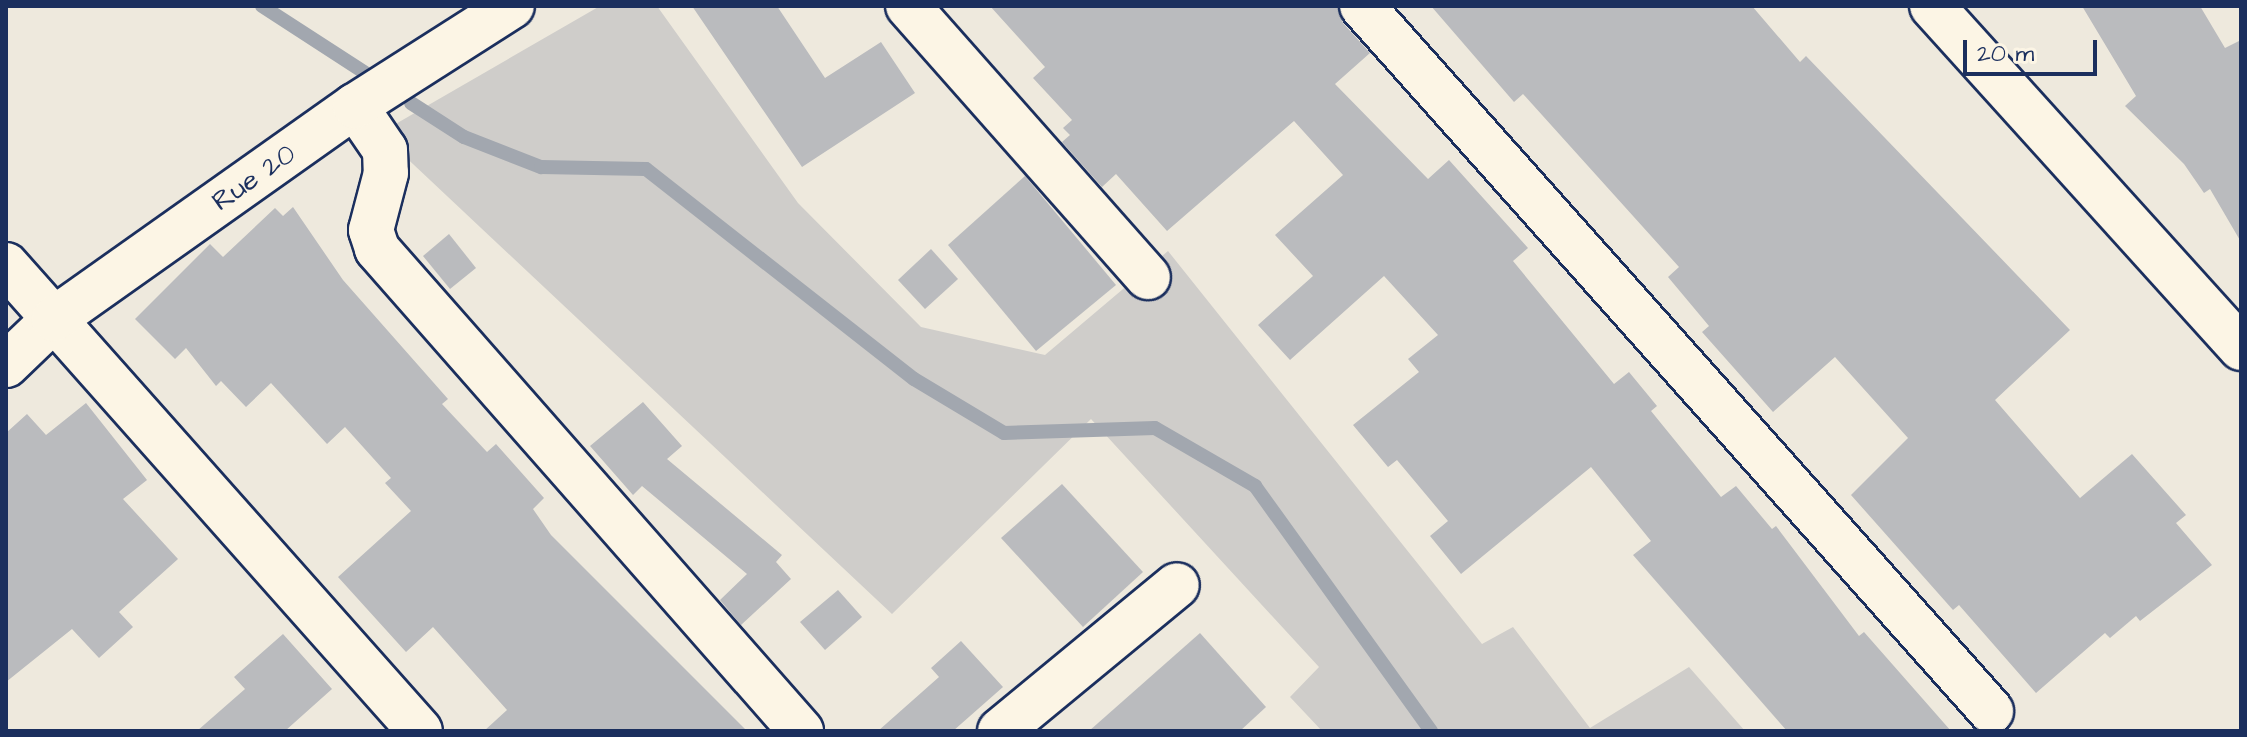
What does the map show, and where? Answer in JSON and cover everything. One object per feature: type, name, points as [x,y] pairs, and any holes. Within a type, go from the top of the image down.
[{"type":"street","name":"Rue 20","points":[[6,365],[54,319],[355,106],[512,6]]},
{"type":"street","points":[[908,6],[1148,277]]},
{"type":"street","points":[[1362,6],[1991,711]]},
{"type":"street","points":[[1932,6],[2241,348]]},
{"type":"street","points":[[355,106],[385,150],[386,173],[371,230],[377,249],[801,731]]},
{"type":"street","points":[[6,265],[420,731]]},
{"type":"street","points":[[1000,731],[1177,585]]},
{"type":"shaded area","points":[[600,6],[657,6],[798,203],[921,327],[1045,355],[1168,251],[1482,644],[1513,627],[1590,728],[1689,667],[1745,731],[1322,731],[1290,697],[1319,667],[1091,419],[892,614],[380,133]]},
{"type":"building","points":[[692,6],[777,6],[825,78],[881,42],[915,93],[802,167]]},
{"type":"building","points":[[990,6],[1338,6],[1343,23],[1370,53],[1335,84],[1428,179],[1449,160],[1528,248],[1513,261],[1614,384],[1629,372],[1657,406],[1651,411],[1721,497],[1736,486],[1772,529],[1776,526],[1859,636],[1864,632],[1951,731],[1787,731],[1633,555],[1651,541],[1591,467],[1461,574],[1430,536],[1448,521],[1397,460],[1388,467],[1353,425],[1419,372],[1408,359],[1438,335],[1384,276],[1290,360],[1258,325],[1313,276],[1275,235],[1343,175],[1294,121],[1167,231],[1116,174],[1102,187],[1062,142],[1070,135],[1063,128],[1072,120],[1033,78],[1045,67]]},
{"type":"building","points":[[1431,6],[1752,6],[1800,62],[1806,56],[2070,330],[1995,400],[2080,498],[2132,454],[2186,515],[2176,523],[2212,565],[2140,621],[2136,616],[2110,638],[2105,633],[2036,693],[1959,605],[1953,610],[1851,495],[1908,438],[1835,357],[1773,412],[1702,332],[1709,326],[1668,277],[1679,267],[1523,94],[1514,102]]},
{"type":"building","points":[[2082,6],[2200,6],[2225,48],[2241,40],[2241,242],[2210,189],[2204,193],[2184,164],[2125,106],[2136,96]]},
{"type":"building","points":[[1025,176],[1116,285],[1036,351],[948,245]]},
{"type":"building","points":[[293,207],[343,280],[448,399],[442,404],[487,452],[496,444],[544,498],[533,509],[551,535],[747,731],[484,731],[507,710],[433,627],[406,652],[338,577],[411,511],[385,483],[391,478],[345,427],[327,444],[271,383],[246,407],[221,381],[216,386],[186,348],[175,359],[135,319],[210,244],[223,257],[275,208],[283,216]]},
{"type":"building","points":[[449,234],[476,268],[450,289],[423,256]]},
{"type":"building","points":[[931,249],[958,279],[925,309],[898,280]]},
{"type":"building","points":[[643,402],[682,446],[667,459],[782,555],[776,562],[791,579],[741,625],[720,600],[747,574],[642,486],[633,495],[590,446]]},
{"type":"building","points":[[86,403],[147,480],[123,499],[178,559],[119,612],[133,627],[99,658],[72,629],[6,682],[6,433],[27,414],[46,435]]},
{"type":"building","points":[[1062,484],[1143,572],[1083,627],[1001,538]]},
{"type":"building","points":[[838,590],[862,617],[825,650],[800,622]]},
{"type":"building","points":[[1200,633],[1266,707],[1240,731],[1089,731]]},
{"type":"building","points":[[283,634],[332,689],[285,731],[197,731],[245,689],[234,677]]},
{"type":"building","points":[[961,641],[1003,687],[953,731],[878,731],[939,677],[931,668]]},
{"type":"waterway","points":[[262,6],[365,73]]},
{"type":"waterway","points":[[411,103],[464,137],[541,167],[646,169],[914,379],[1004,433],[1155,428],[1255,486],[1431,731]]}]
